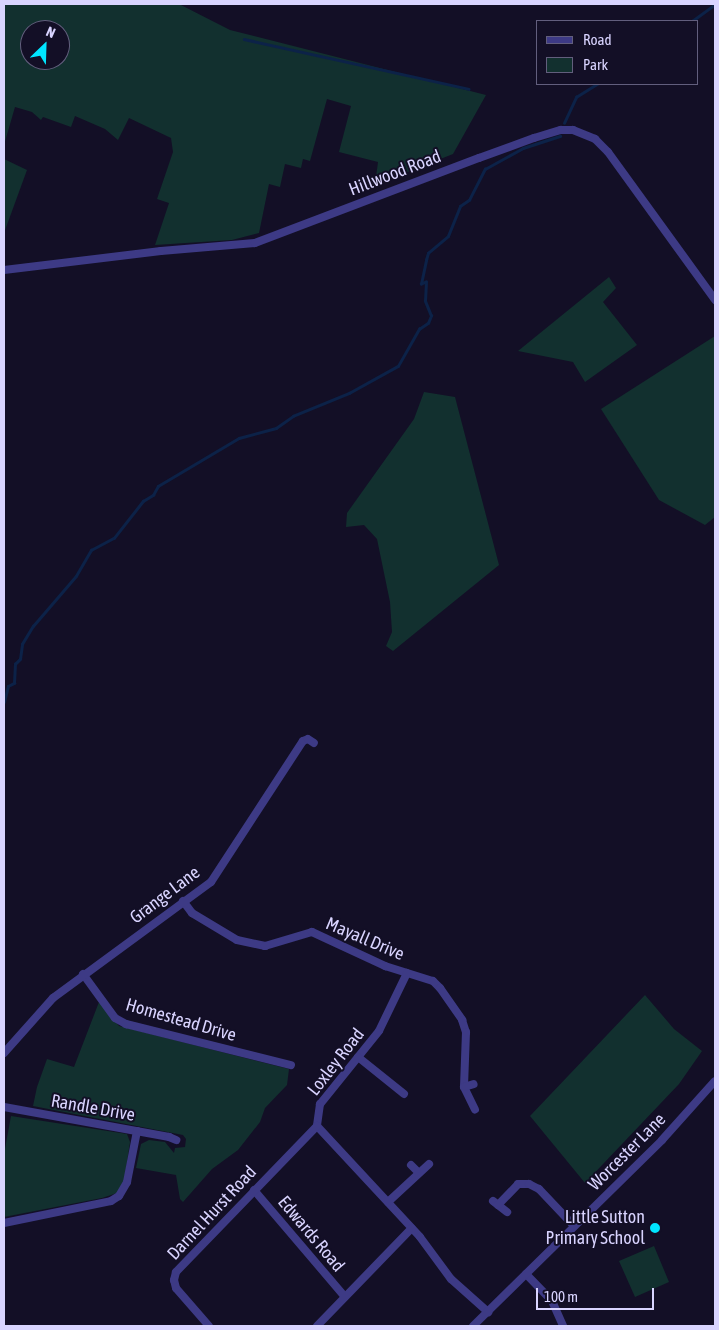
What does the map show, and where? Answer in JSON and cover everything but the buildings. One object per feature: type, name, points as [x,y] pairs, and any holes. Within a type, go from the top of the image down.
[{"type":"street","name":"Hillwood Road","points":[[4,270],[161,251],[255,243],[515,145],[561,130],[573,130],[596,139],[608,152],[715,300]]},
{"type":"street","name":"Grange Lane","points":[[4,1053],[53,998],[83,974],[211,882],[303,741],[308,739],[314,743]]},
{"type":"street","name":"Mayall Drive","points":[[183,901],[192,913],[237,940],[265,946],[312,932],[385,966],[433,981],[462,1020],[466,1032],[464,1087],[475,1110]]},
{"type":"street","name":"Loxley Road","points":[[407,973],[379,1030],[320,1104],[317,1126],[412,1228],[451,1279],[488,1312]]},
{"type":"street","name":"Homestead Drive","points":[[83,974],[115,1018],[126,1024],[291,1065]]},
{"type":"street","points":[[358,1056],[392,1089],[404,1094]]},
{"type":"street","name":"Worcester Lane","points":[[473,1326],[662,1140],[715,1081]]},
{"type":"street","points":[[464,1087],[474,1084]]},
{"type":"street","name":"Randle Drive","points":[[4,1107],[169,1137],[176,1140]]},
{"type":"street","name":"Darnel Hurst Road","points":[[209,1326],[176,1288],[174,1280],[176,1272],[317,1126]]},
{"type":"street","points":[[4,1223],[111,1201],[119,1196],[127,1182],[137,1131]]},
{"type":"street","points":[[388,1202],[429,1164]]},
{"type":"street","points":[[411,1165],[419,1173]]},
{"type":"street","points":[[507,1212],[496,1203],[518,1184],[529,1184],[539,1189],[574,1226]]},
{"type":"street","name":"Edwards Road","points":[[254,1190],[345,1297]]},
{"type":"street","points":[[317,1326],[412,1228]]},
{"type":"street","points":[[526,1274],[552,1301],[563,1326]]},
{"type":"green space","points":[[4,4],[179,4],[230,30],[486,95],[453,154],[375,185],[378,162],[339,152],[351,106],[327,99],[310,161],[303,159],[301,168],[285,164],[280,187],[269,184],[259,233],[232,240],[155,245],[169,203],[157,199],[173,152],[171,138],[129,118],[118,140],[105,129],[75,116],[71,127],[43,117],[41,120],[32,112],[15,107],[4,145]]},
{"type":"green space","points":[[4,159],[27,170],[4,233]]},
{"type":"green space","points":[[609,277],[616,288],[603,302],[637,345],[585,382],[573,362],[518,351]]},
{"type":"green space","points":[[715,336],[715,517],[705,525],[659,500],[601,409]]},
{"type":"green space","points":[[424,392],[455,397],[499,565],[393,651],[386,646],[392,632],[390,602],[377,539],[364,525],[346,527],[347,513],[414,419]]},
{"type":"green space","points":[[645,995],[674,1029],[702,1051],[679,1084],[585,1183],[530,1116]]},
{"type":"green space","points":[[99,1002],[119,1026],[289,1069],[287,1085],[265,1108],[260,1122],[238,1150],[212,1169],[183,1202],[180,1199],[176,1175],[136,1168],[141,1144],[149,1140],[165,1142],[174,1153],[175,1148],[185,1147],[186,1139],[183,1135],[33,1106],[37,1087],[47,1059],[74,1067]]},
{"type":"green space","points":[[11,1116],[127,1134],[130,1142],[124,1182],[117,1193],[102,1198],[4,1217],[4,1154]]},
{"type":"green space","points":[[654,1246],[669,1282],[635,1297],[619,1261]]},
{"type":"waterway","points":[[693,20],[715,4]]},
{"type":"waterway","points":[[244,39],[469,89]]},
{"type":"waterway","points":[[564,123],[576,97],[595,85]]},
{"type":"waterway","points":[[4,702],[8,686],[14,683],[15,664],[20,659],[22,644],[33,626],[76,576],[91,550],[114,538],[143,501],[153,495],[158,486],[239,438],[276,428],[293,416],[349,393],[398,366],[419,329],[428,323],[431,316],[425,301],[426,282],[421,284],[428,253],[448,236],[460,206],[469,200],[485,169],[523,148],[560,136]]},
{"type":"place","name":"Little Sutton Primary School","points":[[655,1228]]}]
